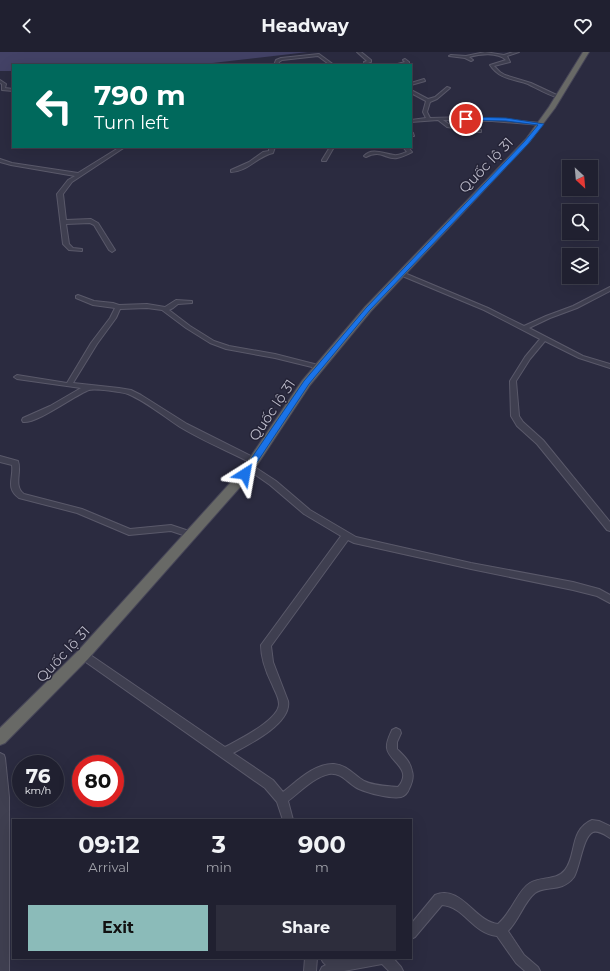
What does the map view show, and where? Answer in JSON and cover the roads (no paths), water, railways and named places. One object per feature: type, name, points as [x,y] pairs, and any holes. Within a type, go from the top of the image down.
[{"type":"highway","name":"Quốc lộ 31","points":[[0,738],[83,654],[192,535],[252,464],[306,383],[368,309],[526,143],[542,124],[586,52]]},
{"type":"street","points":[[358,52],[370,61],[366,62],[367,64]]},
{"type":"street","points":[[504,56],[517,52]]},
{"type":"street","points":[[451,56],[466,57],[483,53],[497,53],[504,56],[509,61],[492,65],[495,70],[504,76],[528,84],[543,92],[556,102]]},
{"type":"street","points":[[276,64],[277,61],[281,59],[319,55],[331,64]]},
{"type":"street","points":[[466,57],[471,60]]},
{"type":"street","points":[[402,64],[409,63],[405,60]]},
{"type":"street","points":[[412,84],[424,80]]},
{"type":"street","points":[[0,81],[4,84],[2,90]]},
{"type":"street","points":[[428,101],[436,98],[448,88]]},
{"type":"street","points":[[412,92],[428,101]]},
{"type":"street","points":[[428,101],[425,112],[428,119]]},
{"type":"street","points":[[412,121],[428,119],[502,119],[542,124]]},
{"type":"street","points":[[439,119],[448,126],[479,131]]},
{"type":"street","points":[[80,250],[67,246],[60,194],[66,184],[121,148]]},
{"type":"street","points":[[233,171],[252,162],[265,153],[271,152],[272,148]]},
{"type":"street","points":[[324,160],[331,148]]},
{"type":"street","points":[[366,156],[369,153],[380,152],[396,157],[410,152],[406,148]]},
{"type":"street","points":[[0,160],[11,164],[79,175]]},
{"type":"street","points":[[64,222],[91,221],[96,224],[112,250]]},
{"type":"street","points":[[402,274],[486,309],[581,357],[610,366]]},
{"type":"street","points":[[525,328],[548,317],[575,307],[610,288]]},
{"type":"street","points":[[78,297],[93,303],[118,307],[146,306],[164,309],[170,308],[176,302],[190,302]]},
{"type":"street","points":[[69,385],[94,343],[113,318],[118,307]]},
{"type":"street","points":[[164,309],[188,327],[212,342],[228,348],[274,356],[320,368]]},
{"type":"street","points":[[544,338],[527,358],[513,381],[515,416],[520,424],[540,442],[610,528]]},
{"type":"street","points":[[17,376],[88,388],[129,392],[184,426],[252,464],[294,502],[354,540],[573,586],[599,593],[610,599]]},
{"type":"street","points":[[26,420],[52,408],[88,388]]},
{"type":"street","points":[[0,459],[15,463],[14,489],[22,496],[79,511],[129,532],[166,528],[192,535]]},
{"type":"street","points":[[224,753],[273,723],[282,712],[284,705],[268,664],[265,652],[266,645],[346,536]]},
{"type":"street","points":[[83,654],[269,784],[282,799],[288,814],[288,819]]},
{"type":"street","points":[[282,799],[313,776],[329,769],[343,771],[363,785],[375,789],[400,792],[405,788],[407,783],[407,769],[404,762],[393,751],[392,744],[396,733]]},
{"type":"street","points":[[0,758],[4,797],[3,971]]},
{"type":"street","points":[[412,932],[439,899],[448,899],[457,902],[484,927],[492,931],[500,930],[514,915],[531,889],[542,884],[553,884],[563,880],[570,873],[575,864],[578,844],[584,834],[591,827],[598,826],[610,832]]},
{"type":"street","points":[[500,930],[520,959],[534,971]]},
{"type":"street","points":[[310,971],[311,959]]},
{"type":"street","points":[[328,959],[338,966]]},
{"type":"street","points":[[326,971],[338,966],[376,959]]},
{"type":"street","points":[[386,959],[397,971]]}]
